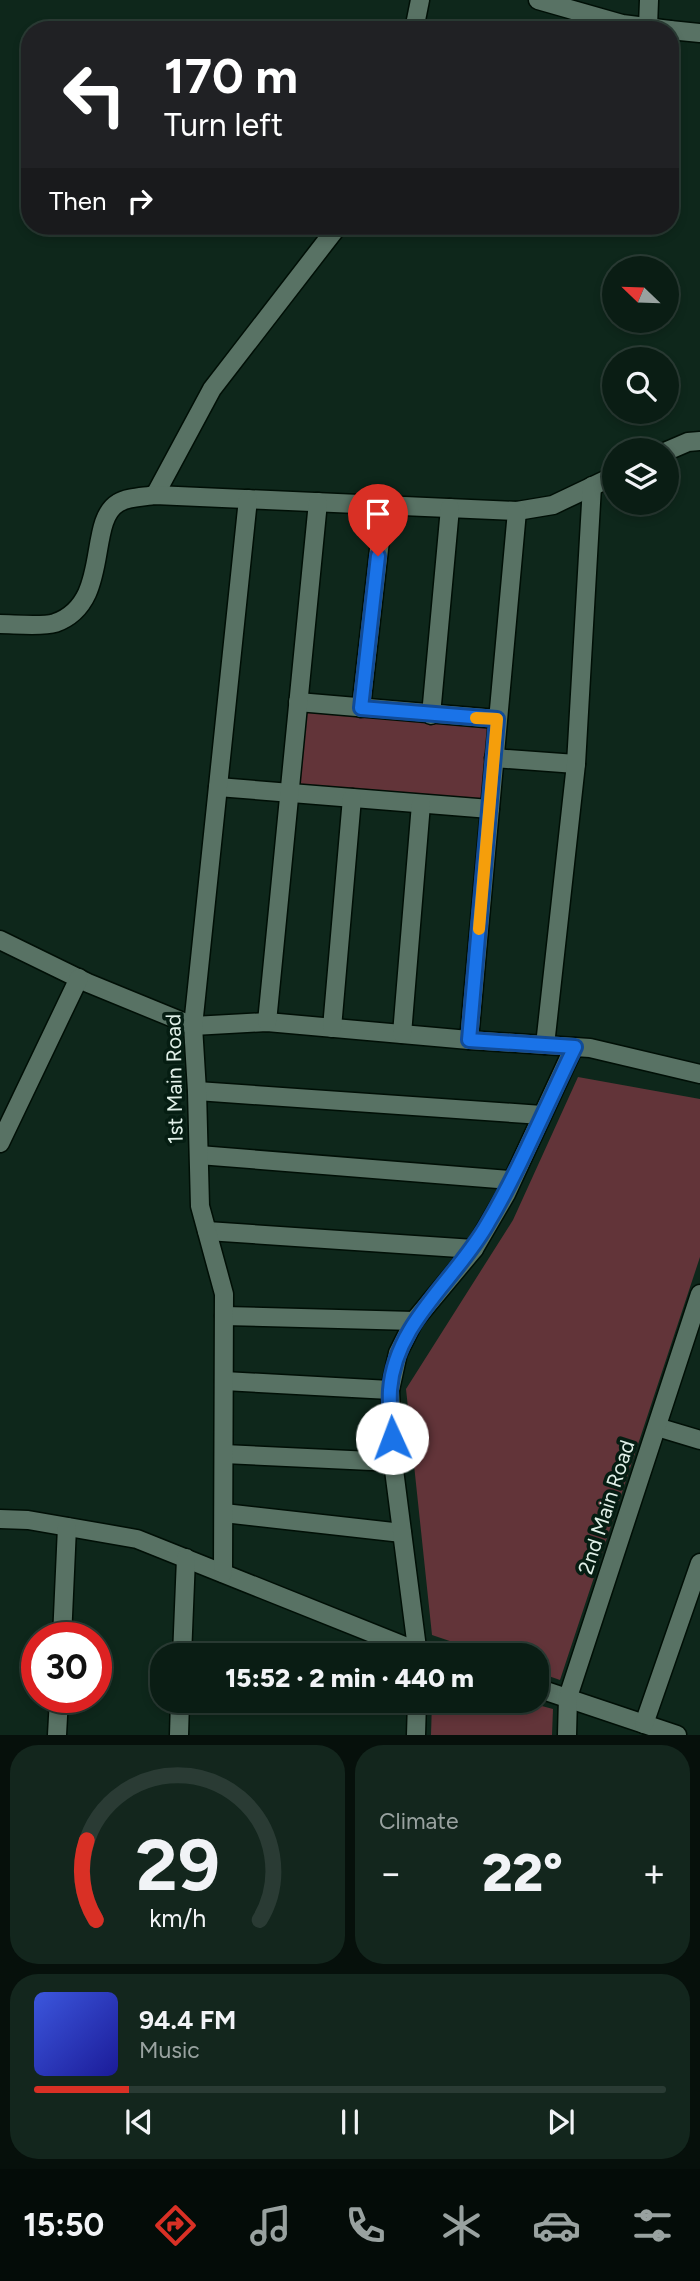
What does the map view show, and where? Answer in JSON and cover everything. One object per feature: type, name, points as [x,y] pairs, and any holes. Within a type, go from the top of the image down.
[{"type":"street","points":[[416,21],[420,0]]},
{"type":"street","points":[[538,0],[575,5],[615,21]]},
{"type":"street","points":[[648,21],[649,0]]},
{"type":"street","points":[[679,31],[700,33]]},
{"type":"street","points":[[155,495],[212,389],[331,235]]},
{"type":"street","points":[[679,446],[700,441]]},
{"type":"street","points":[[0,624],[54,624],[79,605],[90,589],[104,524],[112,507],[120,501],[155,495],[517,511],[553,505],[602,481]]},
{"type":"street","points":[[545,1045],[576,764],[592,486]]},
{"type":"street","name":"1st Main Road","points":[[223,1573],[224,1294],[200,1206],[193,1026],[248,499]]},
{"type":"street","points":[[267,1022],[318,502]]},
{"type":"street","points":[[361,708],[384,505]]},
{"type":"street","points":[[431,715],[450,508]]},
{"type":"street","points":[[469,1040],[517,511]]},
{"type":"street","points":[[298,702],[497,719]]},
{"type":"street","points":[[494,758],[576,764]]},
{"type":"street","points":[[218,787],[490,809]]},
{"type":"street","points":[[332,1028],[352,798]]},
{"type":"street","points":[[402,1034],[421,804]]},
{"type":"street","points":[[0,940],[79,978],[193,1026],[267,1022],[590,1048],[700,1074]]},
{"type":"street","points":[[0,1143],[79,978]]},
{"type":"street","points":[[419,1643],[393,1462],[390,1390],[398,1353],[414,1321],[474,1249],[512,1180],[575,1047]]},
{"type":"street","points":[[197,1091],[542,1115]]},
{"type":"street","points":[[199,1155],[512,1180]]},
{"type":"street","points":[[207,1231],[474,1249]]},
{"type":"street","name":"2nd Main Road","points":[[567,1735],[568,1697],[700,1294]]},
{"type":"street","points":[[224,1316],[414,1321]]},
{"type":"street","points":[[224,1381],[390,1390]]},
{"type":"street","points":[[657,1427],[700,1440]]},
{"type":"street","points":[[224,1454],[393,1462]]},
{"type":"street","points":[[223,1513],[402,1533]]},
{"type":"street","points":[[0,1519],[28,1520],[137,1539],[392,1643]]},
{"type":"street","points":[[63,1622],[67,1527]]},
{"type":"street","points":[[183,1643],[186,1558]]},
{"type":"street","points":[[644,1724],[700,1563]]},
{"type":"street","points":[[549,1691],[677,1735]]},
{"type":"street","points":[[57,1735],[58,1713]]},
{"type":"street","points":[[179,1735],[180,1713]]},
{"type":"street","points":[[416,1735],[417,1713]]},
{"type":"shaded area","points":[[304,710],[490,725],[484,799],[298,785]]},
{"type":"shaded area","points":[[578,1077],[700,1099],[700,1257],[560,1680],[549,1676],[549,1643],[456,1643],[432,1635],[406,1389],[513,1220]]},
{"type":"shaded area","points":[[549,1708],[553,1709],[552,1735],[431,1735],[432,1713],[549,1713]]},
{"type":"slow traffic","points":[[476,718],[497,719],[479,929]]},
{"type":"route","points":[[378,556],[361,708],[497,719],[469,1040],[575,1047],[506,1194],[474,1249],[414,1321],[398,1353],[390,1390],[392,1438]]}]
